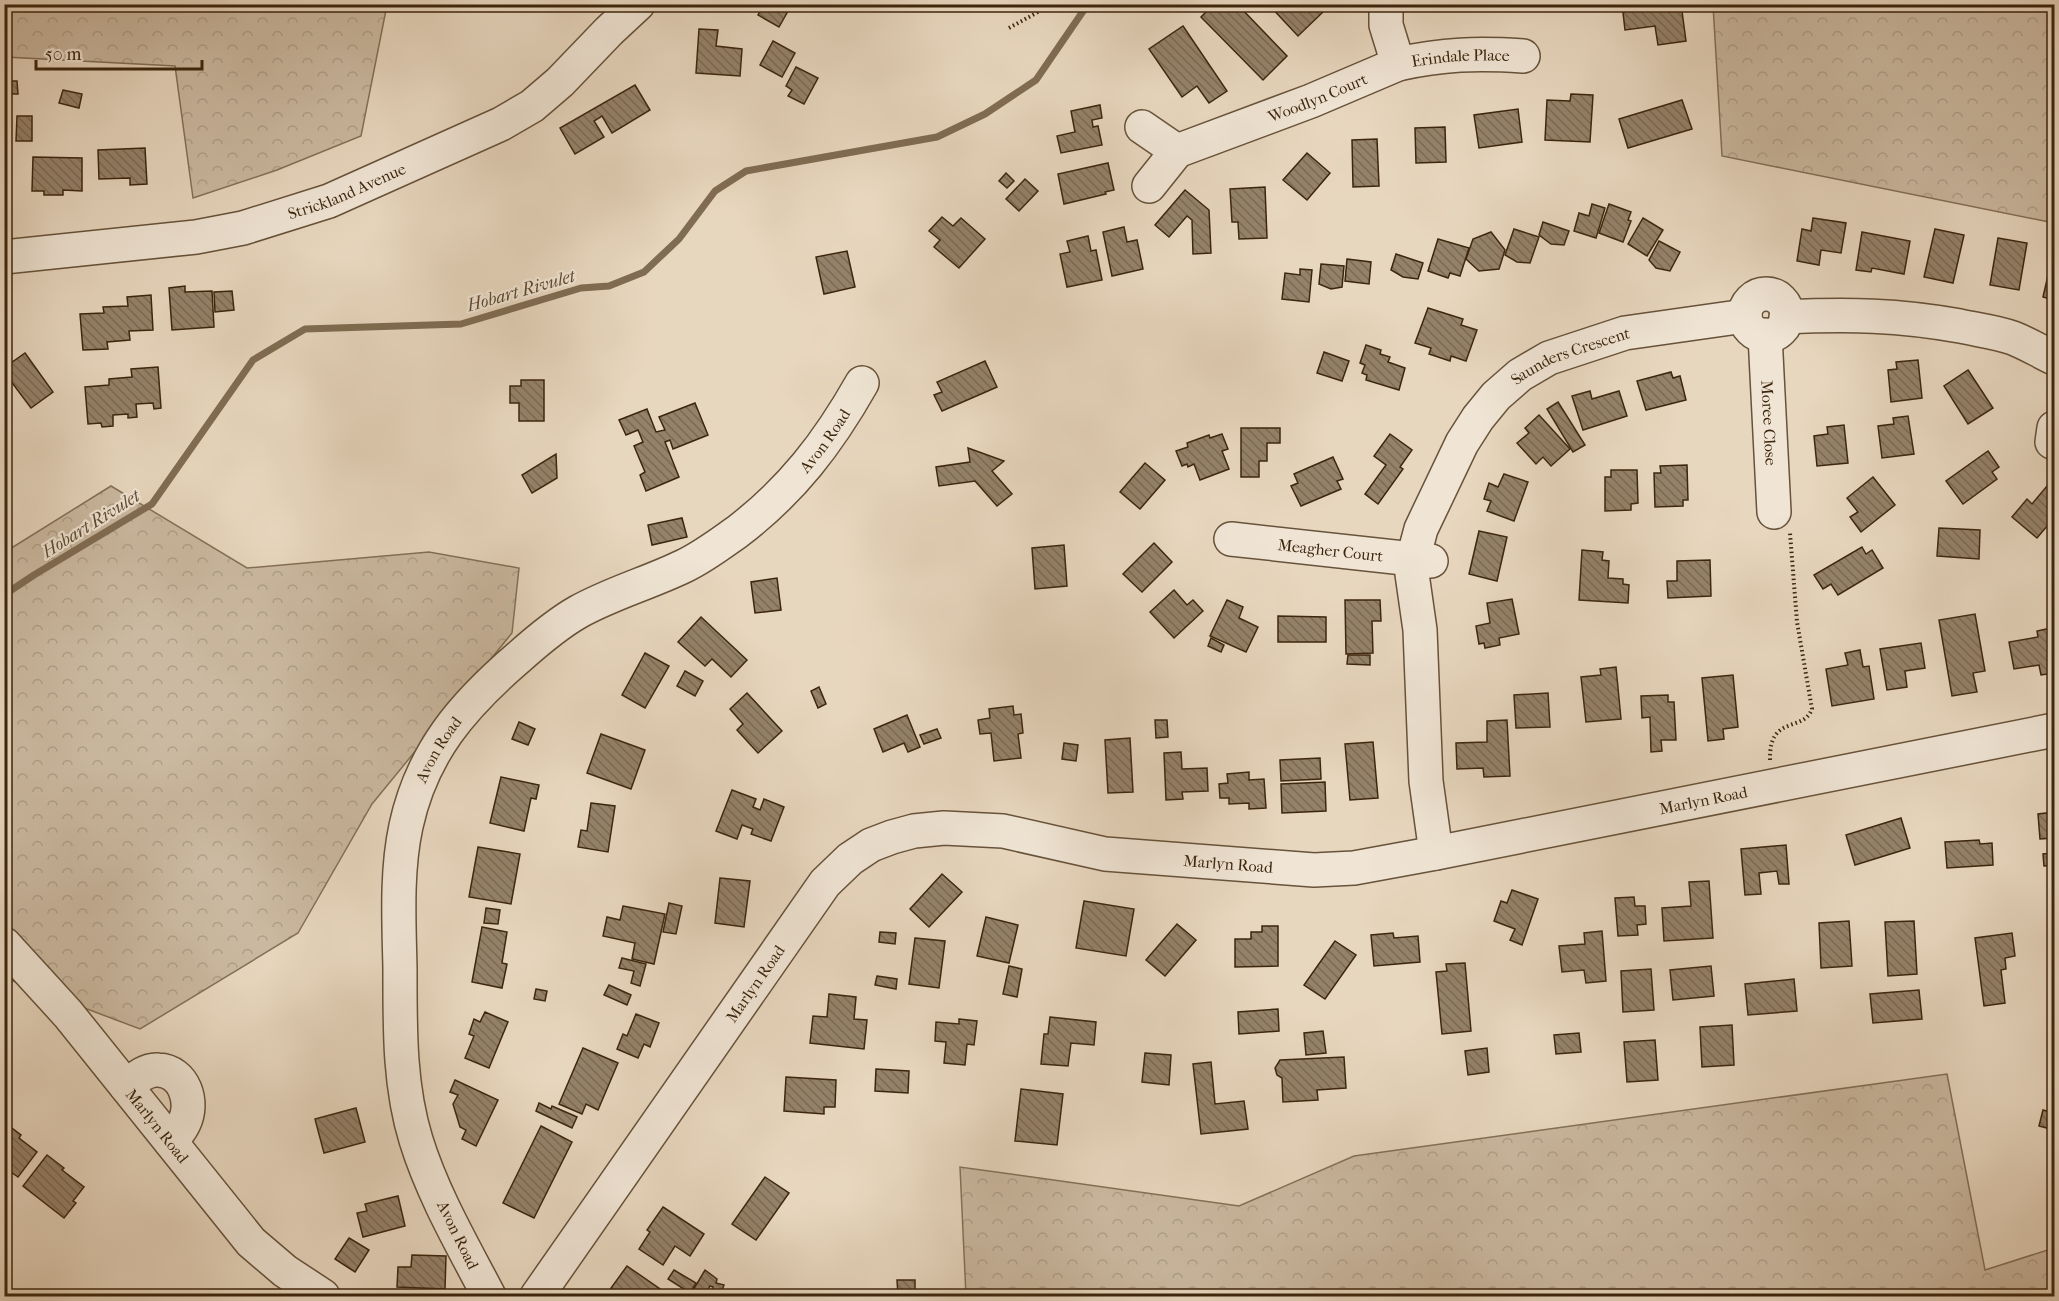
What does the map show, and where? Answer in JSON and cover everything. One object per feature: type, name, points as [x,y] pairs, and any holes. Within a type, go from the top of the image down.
[{"type":"street","name":"Strickland Avenue","points":[[4,257],[196,237],[243,228],[329,201],[501,124],[532,106],[560,82],[638,4]]},
{"type":"street","points":[[1386,4],[1386,26],[1398,64]]},
{"type":"street","name":"Erindale Place","points":[[1398,64],[1459,54],[1522,56]]},
{"type":"street","name":"Woodlyn Court","points":[[1177,151],[1398,64]]},
{"type":"street","points":[[1142,127],[1177,151],[1149,186]]},
{"type":"street","name":"Saunders Crescent","points":[[1436,853],[1426,781],[1420,630],[1422,560],[1446,478],[1462,443],[1496,396],[1520,375],[1550,358],[1625,333],[1765,323],[1840,314],[1922,319],[1997,333],[2055,340]]},
{"type":"street","name":"Moree Close","points":[[1765,323],[1774,512]]},
{"type":"street","name":"Saunders Crescent","points":[[1997,333],[2025,343],[2055,358]]},
{"type":"street","name":"Avon Road","points":[[489,1296],[453,1229],[435,1187],[417,1143],[406,1102],[400,1041],[399,909],[401,855],[405,827],[414,794],[441,738],[489,683],[537,641],[578,612],[684,566],[714,549],[762,512],[814,458],[840,421],[862,383]]},
{"type":"street","name":"Meagher Court","points":[[1230,539],[1422,560]]},
{"type":"street","name":"Marlyn Road","points":[[537,1296],[825,883],[850,859],[871,845],[892,837],[914,831],[944,828],[1003,831],[1105,854],[1314,870],[1354,868],[2055,730]]},
{"type":"street","name":"Marlyn Road","points":[[4,944],[68,1014],[251,1242],[285,1271],[323,1296]]},
{"type":"street","points":[[126,1086],[143,1074],[157,1070],[170,1073],[183,1085],[188,1097],[187,1111],[184,1123],[171,1142]]},
{"type":"path","points":[[1009,28],[1038,12],[1044,4]]},
{"type":"path","points":[[1773,785],[1770,746],[1772,738],[1779,731],[1807,716],[1812,709],[1797,622],[1790,531],[1774,512]]},
{"type":"green space","points":[[4,5],[387,5],[361,136],[277,170],[193,198],[175,66],[5,57]]},
{"type":"green space","points":[[1713,5],[2054,5],[2054,223],[1722,156]]},
{"type":"green space","points":[[111,486],[247,568],[429,552],[519,568],[512,633],[372,804],[298,933],[140,1029],[5,978],[5,552]]},
{"type":"green space","points":[[1947,1074],[1985,1270],[2054,1248],[2054,1296],[966,1296],[960,1167],[1239,1206],[1354,1156]]},
{"type":"building","points":[[764,4],[792,4],[779,27],[758,15]]},
{"type":"building","points":[[1214,4],[1237,4],[1287,56],[1263,80],[1201,17]]},
{"type":"building","points":[[1268,4],[1316,4],[1323,12],[1298,36]]},
{"type":"building","points":[[1622,4],[1681,4],[1686,41],[1658,45],[1655,26],[1625,30]]},
{"type":"building","points":[[1183,26],[1227,91],[1209,103],[1197,86],[1182,97],[1149,49]]},
{"type":"building","points":[[699,29],[718,30],[716,46],[742,49],[740,76],[696,73]]},
{"type":"building","points":[[773,41],[795,53],[782,77],[760,65]]},
{"type":"building","points":[[796,67],[818,78],[804,104],[788,96],[792,90],[786,86]]},
{"type":"building","points":[[8,81],[17,81],[18,94],[8,94]]},
{"type":"building","points":[[635,85],[650,110],[612,133],[602,116],[594,121],[604,137],[575,154],[560,128]]},
{"type":"building","points":[[63,90],[82,94],[79,108],[59,103]]},
{"type":"building","points":[[1571,94],[1593,95],[1590,142],[1545,140],[1547,100],[1570,101]]},
{"type":"building","points":[[1682,100],[1692,129],[1628,148],[1619,119]]},
{"type":"building","points":[[1100,105],[1102,118],[1092,120],[1093,127],[1098,126],[1102,145],[1061,153],[1057,136],[1075,132],[1071,111]]},
{"type":"building","points":[[1518,109],[1522,142],[1479,148],[1474,115]]},
{"type":"building","points":[[17,116],[32,116],[32,141],[16,141]]},
{"type":"building","points":[[1445,127],[1446,162],[1416,163],[1415,128]]},
{"type":"building","points":[[1377,139],[1379,186],[1353,187],[1352,140]]},
{"type":"building","points":[[145,148],[147,184],[130,185],[130,178],[99,179],[98,150]]},
{"type":"building","points":[[1307,153],[1330,173],[1307,200],[1283,180]]},
{"type":"building","points":[[33,157],[82,158],[82,191],[63,190],[63,195],[44,195],[44,191],[32,191]]},
{"type":"building","points":[[1108,163],[1114,190],[1064,204],[1058,174]]},
{"type":"building","points":[[1006,173],[1014,181],[1007,188],[999,181]]},
{"type":"building","points":[[1025,179],[1038,191],[1019,211],[1006,199]]},
{"type":"building","points":[[1265,187],[1267,238],[1239,239],[1238,222],[1232,222],[1230,189]]},
{"type":"building","points":[[1185,190],[1209,210],[1211,253],[1193,254],[1192,220],[1187,216],[1169,237],[1155,225]]},
{"type":"building","points":[[1592,204],[1605,208],[1596,238],[1574,231],[1579,213],[1589,216]]},
{"type":"building","points":[[1609,204],[1631,212],[1628,220],[1631,221],[1623,242],[1599,233]]},
{"type":"building","points":[[942,217],[953,226],[961,218],[985,239],[959,268],[934,247],[940,240],[929,231]]},
{"type":"building","points":[[1643,218],[1663,230],[1647,256],[1628,244]]},
{"type":"building","points":[[1813,218],[1846,223],[1841,253],[1821,250],[1819,265],[1797,261],[1802,229],[1811,231]]},
{"type":"building","points":[[1543,222],[1569,231],[1564,245],[1551,244],[1539,235]]},
{"type":"building","points":[[1124,227],[1127,242],[1137,240],[1143,269],[1112,276],[1103,232]]},
{"type":"building","points":[[1514,229],[1539,237],[1530,263],[1517,262],[1505,255]]},
{"type":"building","points":[[1935,229],[1964,235],[1953,283],[1924,277]]},
{"type":"building","points":[[1491,232],[1505,250],[1499,269],[1479,271],[1466,259],[1473,239]]},
{"type":"building","points":[[1862,232],[1910,241],[1904,274],[1872,268],[1871,272],[1856,270]]},
{"type":"building","points":[[1088,236],[1091,251],[1096,250],[1102,280],[1067,287],[1060,254],[1070,252],[1067,241]]},
{"type":"building","points":[[1998,238],[2027,243],[2019,290],[1990,285]]},
{"type":"building","points":[[1438,239],[1469,248],[1460,276],[1450,273],[1448,278],[1428,271]]},
{"type":"building","points":[[1659,241],[1680,252],[1670,271],[1656,268],[1649,260]]},
{"type":"building","points":[[847,251],[855,287],[824,294],[816,257]]},
{"type":"building","points":[[1396,254],[1423,263],[1418,279],[1403,277],[1391,270]]},
{"type":"building","points":[[1347,259],[1371,262],[1369,284],[1345,281]]},
{"type":"building","points":[[1321,264],[1344,266],[1342,287],[1331,289],[1319,284]]},
{"type":"building","points":[[1300,269],[1312,270],[1309,302],[1282,299],[1285,273],[1300,275]]},
{"type":"building","points":[[2049,271],[2054,272],[2054,300],[2043,297]]},
{"type":"building","points":[[185,286],[185,292],[212,291],[214,327],[172,330],[169,288]]},
{"type":"building","points":[[232,291],[234,310],[215,312],[214,292]]},
{"type":"building","points":[[151,295],[153,330],[129,331],[130,340],[107,342],[108,349],[83,350],[80,314],[104,313],[103,307],[128,306],[127,297]]},
{"type":"building","points":[[1428,308],[1463,319],[1461,325],[1477,330],[1466,361],[1451,356],[1450,361],[1429,354],[1431,348],[1415,343]]},
{"type":"building","points":[[1366,345],[1381,350],[1380,354],[1390,357],[1388,362],[1405,368],[1399,390],[1366,380],[1367,375],[1362,373],[1365,365],[1360,363]]},
{"type":"building","points":[[1324,352],[1349,361],[1342,381],[1317,373]]},
{"type":"building","points":[[25,353],[53,392],[31,408],[4,372],[4,368]]},
{"type":"building","points":[[1918,360],[1922,398],[1891,402],[1888,370],[1897,369],[1896,362]]},
{"type":"building","points":[[985,361],[997,387],[942,411],[934,395],[942,392],[937,382]]},
{"type":"building","points":[[158,367],[161,408],[154,409],[153,403],[136,404],[137,417],[128,418],[128,414],[113,415],[113,426],[102,427],[101,423],[88,424],[85,387],[109,385],[109,379],[132,377],[131,369]]},
{"type":"building","points":[[1968,370],[1993,408],[1968,424],[1944,386]]},
{"type":"building","points":[[1671,372],[1673,378],[1680,376],[1686,400],[1646,410],[1637,381]]},
{"type":"building","points":[[521,380],[544,380],[544,421],[519,421],[519,403],[510,403],[510,386],[521,386]]},
{"type":"building","points":[[1590,391],[1592,399],[1619,391],[1627,416],[1583,430],[1572,396]]},
{"type":"building","points":[[1558,402],[1585,445],[1573,452],[1547,409]]},
{"type":"building","points":[[695,403],[708,435],[673,449],[670,440],[665,442],[679,477],[646,491],[640,475],[645,472],[634,446],[643,442],[638,430],[626,435],[619,420],[647,409],[656,432],[665,430],[659,417]]},
{"type":"building","points":[[1539,415],[1570,449],[1551,466],[1543,457],[1536,464],[1517,443],[1529,433],[1525,428]]},
{"type":"building","points":[[1908,416],[1914,454],[1882,458],[1878,426],[1894,424],[1893,418]]},
{"type":"building","points":[[1844,425],[1848,463],[1817,466],[1814,436],[1828,434],[1827,427]]},
{"type":"building","points":[[1241,428],[1280,428],[1280,443],[1267,443],[1267,461],[1259,461],[1259,477],[1241,477]]},
{"type":"building","points":[[1222,434],[1228,449],[1222,451],[1229,469],[1200,480],[1194,464],[1188,467],[1187,464],[1182,466],[1176,451],[1188,447],[1187,443],[1209,435],[1210,438]]},
{"type":"building","points":[[1390,434],[1412,450],[1400,467],[1403,469],[1378,504],[1365,494],[1386,465],[1374,456]]},
{"type":"building","points":[[968,448],[1004,461],[992,471],[1012,494],[997,506],[975,481],[939,486],[936,467],[970,462]]},
{"type":"building","points":[[1988,451],[1999,467],[1992,472],[1997,479],[1963,504],[1946,481]]},
{"type":"building","points":[[556,454],[557,478],[532,493],[522,475]]},
{"type":"building","points":[[1333,457],[1343,479],[1337,481],[1341,489],[1301,506],[1291,486],[1298,483],[1294,474]]},
{"type":"building","points":[[1145,463],[1165,480],[1140,509],[1120,492]]},
{"type":"building","points":[[1687,465],[1688,500],[1683,500],[1683,506],[1655,507],[1654,473],[1661,473],[1660,466]]},
{"type":"building","points":[[1611,470],[1637,470],[1638,503],[1631,504],[1631,510],[1605,511],[1605,477],[1611,477]]},
{"type":"building","points":[[1504,474],[1528,482],[1514,521],[1487,511],[1491,501],[1484,499],[1489,483],[1498,487]]},
{"type":"building","points":[[1873,477],[1895,505],[1861,532],[1850,517],[1858,512],[1847,498]]},
{"type":"building","points":[[2047,486],[2054,493],[2054,518],[2037,538],[2012,517],[2027,499],[2032,504]]},
{"type":"building","points":[[682,518],[687,537],[652,545],[648,525]]},
{"type":"building","points":[[1939,528],[1980,530],[1979,559],[1937,556]]},
{"type":"building","points":[[1479,531],[1507,537],[1497,581],[1469,574]]},
{"type":"building","points":[[1154,543],[1172,562],[1142,592],[1123,574]]},
{"type":"building","points":[[1064,545],[1067,586],[1035,589],[1032,548]]},
{"type":"building","points":[[1862,547],[1866,554],[1872,550],[1883,568],[1838,595],[1831,584],[1823,589],[1814,575]]},
{"type":"building","points":[[1582,550],[1603,552],[1602,560],[1609,561],[1608,578],[1623,579],[1623,584],[1629,585],[1628,603],[1579,600]]},
{"type":"building","points":[[1710,560],[1711,596],[1668,598],[1667,581],[1677,581],[1677,561]]},
{"type":"building","points":[[777,578],[781,610],[755,613],[751,582]]},
{"type":"building","points":[[1174,590],[1187,605],[1193,600],[1203,611],[1174,638],[1150,612]]},
{"type":"building","points":[[1512,599],[1519,634],[1499,638],[1500,645],[1485,648],[1484,643],[1479,644],[1476,626],[1490,623],[1487,603]]},
{"type":"building","points":[[1227,600],[1243,607],[1239,618],[1258,627],[1246,652],[1210,636]]},
{"type":"building","points":[[1345,600],[1380,600],[1381,621],[1372,621],[1373,653],[1346,654]]},
{"type":"building","points":[[1975,614],[1985,671],[1973,673],[1977,692],[1952,696],[1939,620]]},
{"type":"building","points":[[1278,616],[1326,617],[1326,642],[1278,642]]},
{"type":"building","points":[[701,617],[747,660],[731,677],[712,659],[705,666],[678,642]]},
{"type":"building","points":[[2051,628],[2054,673],[2041,675],[2039,665],[2014,669],[2009,642],[2038,637],[2037,631]]},
{"type":"building","points":[[1211,638],[1224,645],[1221,652],[1208,646]]},
{"type":"building","points":[[1921,643],[1925,668],[1905,671],[1907,687],[1887,690],[1880,649]]},
{"type":"building","points":[[1860,650],[1863,667],[1869,666],[1874,699],[1832,706],[1826,669],[1848,665],[1845,653]]},
{"type":"building","points":[[645,653],[669,666],[645,708],[622,695]]},
{"type":"building","points":[[1348,655],[1370,655],[1370,665],[1347,664]]},
{"type":"building","points":[[1616,667],[1621,719],[1586,722],[1581,677],[1601,675],[1600,669]]},
{"type":"building","points":[[685,671],[703,681],[695,696],[677,686]]},
{"type":"building","points":[[1733,675],[1738,727],[1723,729],[1724,739],[1708,741],[1702,678]]},
{"type":"building","points":[[819,687],[826,704],[818,708],[811,691]]},
{"type":"building","points":[[747,693],[782,731],[758,753],[737,730],[743,724],[730,709]]},
{"type":"building","points":[[1548,693],[1550,727],[1516,728],[1514,695]]},
{"type":"building","points":[[1668,695],[1668,702],[1674,702],[1676,740],[1661,740],[1662,751],[1651,752],[1650,717],[1642,718],[1641,696]]},
{"type":"building","points":[[1013,706],[1014,715],[1021,714],[1023,733],[1018,734],[1021,758],[994,761],[991,733],[980,734],[978,720],[990,718],[989,709]]},
{"type":"building","points":[[907,715],[920,747],[908,752],[904,743],[883,752],[874,729]]},
{"type":"building","points":[[1155,720],[1167,720],[1168,737],[1156,738]]},
{"type":"building","points":[[1507,720],[1510,776],[1484,777],[1483,768],[1457,769],[1456,743],[1487,742],[1487,721]]},
{"type":"building","points":[[519,722],[535,729],[528,745],[512,739]]},
{"type":"building","points":[[937,729],[941,738],[924,744],[920,735]]},
{"type":"building","points":[[601,734],[645,750],[631,789],[587,773]]},
{"type":"building","points":[[1130,738],[1133,792],[1108,793],[1105,740]]},
{"type":"building","points":[[1373,742],[1378,798],[1350,800],[1345,744]]},
{"type":"building","points":[[1064,743],[1078,745],[1076,761],[1062,759]]},
{"type":"building","points":[[1181,752],[1182,769],[1207,768],[1208,791],[1182,792],[1183,799],[1166,800],[1164,753]]},
{"type":"building","points":[[1320,758],[1321,779],[1281,781],[1280,760]]},
{"type":"building","points":[[1249,772],[1249,780],[1264,779],[1266,808],[1249,809],[1249,803],[1229,804],[1229,798],[1220,798],[1219,784],[1228,783],[1227,774]]},
{"type":"building","points":[[501,777],[539,785],[536,799],[531,798],[524,831],[490,823]]},
{"type":"building","points":[[1325,782],[1326,811],[1282,813],[1281,784]]},
{"type":"building","points":[[732,790],[756,799],[753,807],[760,810],[764,799],[784,807],[771,841],[751,834],[753,829],[742,825],[737,839],[716,831]]},
{"type":"building","points":[[591,803],[615,806],[608,852],[578,847],[581,830],[587,831]]},
{"type":"building","points":[[2054,812],[2054,838],[2040,839],[2038,814]]},
{"type":"building","points":[[1901,818],[1910,848],[1855,865],[1846,835]]},
{"type":"building","points":[[1979,840],[1980,844],[1992,843],[1993,865],[1947,868],[1945,842]]},
{"type":"building","points":[[1786,845],[1789,884],[1779,884],[1777,871],[1759,873],[1761,894],[1745,895],[1741,849]]},
{"type":"building","points":[[478,847],[520,854],[511,904],[469,897]]},
{"type":"building","points":[[2054,853],[2054,865],[2044,866],[2043,854]]},
{"type":"building","points":[[942,874],[962,892],[929,927],[910,909]]},
{"type":"building","points":[[720,878],[750,881],[744,927],[715,923]]},
{"type":"building","points":[[1709,881],[1713,938],[1664,941],[1662,908],[1691,906],[1689,882]]},
{"type":"building","points":[[1512,890],[1538,899],[1522,945],[1510,940],[1515,929],[1494,921],[1501,901],[1507,903]]},
{"type":"building","points":[[1634,897],[1635,906],[1645,906],[1646,924],[1637,925],[1638,935],[1618,936],[1615,898]]},
{"type":"building","points":[[1084,901],[1134,909],[1126,956],[1076,948]]},
{"type":"building","points":[[669,903],[682,906],[676,934],[663,932]]},
{"type":"building","points":[[623,906],[665,914],[654,964],[632,959],[635,943],[603,936],[607,917],[620,920]]},
{"type":"building","points":[[486,908],[500,910],[498,924],[484,923]]},
{"type":"building","points":[[986,917],[1018,925],[1009,963],[977,956]]},
{"type":"building","points":[[1849,921],[1852,966],[1821,968],[1819,923]]},
{"type":"building","points":[[1914,921],[1917,974],[1888,976],[1885,922]]},
{"type":"building","points":[[1177,924],[1196,940],[1165,976],[1146,960]]},
{"type":"building","points":[[1262,926],[1278,926],[1278,966],[1235,967],[1235,939],[1251,939],[1251,932],[1262,932]]},
{"type":"building","points":[[482,927],[507,932],[502,963],[507,964],[502,988],[472,982]]},
{"type":"building","points":[[1602,931],[1606,981],[1586,983],[1584,970],[1562,972],[1559,946],[1585,944],[1584,933]]},
{"type":"building","points":[[880,932],[896,933],[895,944],[879,942]]},
{"type":"building","points":[[1393,933],[1394,938],[1418,936],[1420,962],[1374,966],[1371,935]]},
{"type":"building","points":[[2012,933],[2015,956],[2005,958],[2006,969],[2001,970],[2005,1003],[1984,1006],[1975,938]]},
{"type":"building","points":[[915,938],[945,941],[939,988],[909,984]]},
{"type":"building","points":[[1335,941],[1356,955],[1325,999],[1304,985]]},
{"type":"building","points":[[622,958],[646,964],[640,986],[631,983],[634,971],[619,968]]},
{"type":"building","points":[[1465,963],[1471,1031],[1442,1034],[1436,972],[1447,971],[1446,964]]},
{"type":"building","points":[[1009,966],[1022,969],[1017,997],[1003,994]]},
{"type":"building","points":[[1711,966],[1714,996],[1673,1000],[1670,970]]},
{"type":"building","points":[[1651,969],[1654,1010],[1623,1012],[1621,971]]},
{"type":"building","points":[[877,976],[897,979],[896,989],[875,985]]},
{"type":"building","points":[[1794,979],[1797,1011],[1748,1015],[1745,984]]},
{"type":"building","points":[[609,985],[631,995],[627,1005],[604,995]]},
{"type":"building","points":[[536,989],[547,991],[545,1001],[534,999]]},
{"type":"building","points":[[1919,990],[1922,1019],[1873,1023],[1870,994]]},
{"type":"building","points":[[829,994],[856,997],[854,1019],[867,1020],[864,1049],[810,1043],[813,1016],[827,1017]]},
{"type":"building","points":[[1278,1009],[1279,1031],[1239,1034],[1238,1012]]},
{"type":"building","points":[[485,1012],[508,1022],[489,1068],[465,1058],[474,1036],[469,1034],[474,1019],[480,1022]]},
{"type":"building","points":[[636,1014],[659,1023],[650,1047],[644,1044],[638,1058],[617,1049],[623,1034],[627,1036]]},
{"type":"building","points":[[1050,1017],[1096,1022],[1094,1045],[1071,1043],[1068,1066],[1041,1064],[1044,1034],[1048,1034]]},
{"type":"building","points":[[959,1019],[977,1021],[974,1045],[967,1044],[965,1065],[944,1063],[946,1042],[935,1041],[936,1022],[959,1024]]},
{"type":"building","points":[[1732,1025],[1734,1065],[1702,1067],[1700,1027]]},
{"type":"building","points":[[1323,1031],[1326,1053],[1306,1055],[1304,1033]]},
{"type":"building","points":[[1579,1033],[1581,1052],[1556,1054],[1554,1035]]},
{"type":"building","points":[[1655,1040],[1658,1080],[1627,1082],[1624,1042]]},
{"type":"building","points":[[583,1048],[618,1063],[598,1110],[586,1104],[582,1114],[559,1104]]},
{"type":"building","points":[[1487,1048],[1489,1072],[1468,1075],[1465,1051]]},
{"type":"building","points":[[1145,1053],[1171,1055],[1169,1085],[1142,1082]]},
{"type":"building","points":[[1344,1057],[1346,1088],[1317,1090],[1318,1100],[1283,1102],[1282,1078],[1277,1075],[1275,1068],[1280,1060]]},
{"type":"building","points":[[1211,1062],[1215,1104],[1244,1101],[1248,1129],[1201,1134],[1193,1064]]},
{"type":"building","points":[[876,1069],[909,1071],[908,1093],[875,1091]]},
{"type":"building","points":[[786,1077],[836,1080],[835,1107],[824,1107],[824,1114],[784,1111]]},
{"type":"building","points":[[455,1080],[498,1100],[476,1146],[462,1139],[466,1130],[460,1127],[453,1104],[458,1095],[450,1092]]},
{"type":"building","points":[[1021,1089],[1063,1094],[1057,1145],[1015,1141]]},
{"type":"building","points":[[2053,1099],[2054,1130],[2039,1126],[2043,1110],[2050,1112]]},
{"type":"building","points":[[539,1103],[577,1117],[572,1128],[536,1111]]},
{"type":"building","points":[[356,1108],[365,1142],[324,1153],[315,1119]]},
{"type":"building","points":[[4,1122],[21,1135],[19,1138],[37,1152],[18,1177],[4,1167]]},
{"type":"building","points":[[541,1126],[572,1142],[534,1218],[503,1203]]},
{"type":"building","points":[[47,1155],[84,1187],[73,1201],[76,1203],[64,1218],[23,1186]]},
{"type":"building","points":[[765,1177],[789,1193],[756,1240],[732,1224]]},
{"type":"building","points":[[398,1196],[405,1226],[363,1237],[357,1213],[367,1211],[365,1204]]},
{"type":"building","points":[[663,1207],[704,1234],[690,1256],[675,1246],[663,1265],[639,1249],[650,1232],[647,1230]]},
{"type":"building","points":[[349,1238],[369,1250],[355,1272],[335,1259]]},
{"type":"building","points":[[412,1255],[446,1256],[445,1289],[397,1287],[398,1267],[411,1267]]},
{"type":"building","points":[[627,1266],[663,1291],[659,1296],[606,1295]]},
{"type":"building","points":[[674,1270],[696,1283],[690,1293],[668,1279]]},
{"type":"building","points":[[705,1270],[717,1279],[716,1283],[724,1285],[720,1296],[710,1296],[713,1287],[710,1286],[706,1294],[701,1296],[692,1292]]},
{"type":"building","points":[[897,1280],[915,1280],[915,1296],[898,1296]]},
{"type":"waterway","name":"Hobart Rivulet","points":[[4,595],[152,504],[253,360],[305,329],[461,324],[581,288],[609,286],[644,272],[679,239],[715,191],[746,171],[937,137],[985,114],[1036,80],[1088,4]]}]
